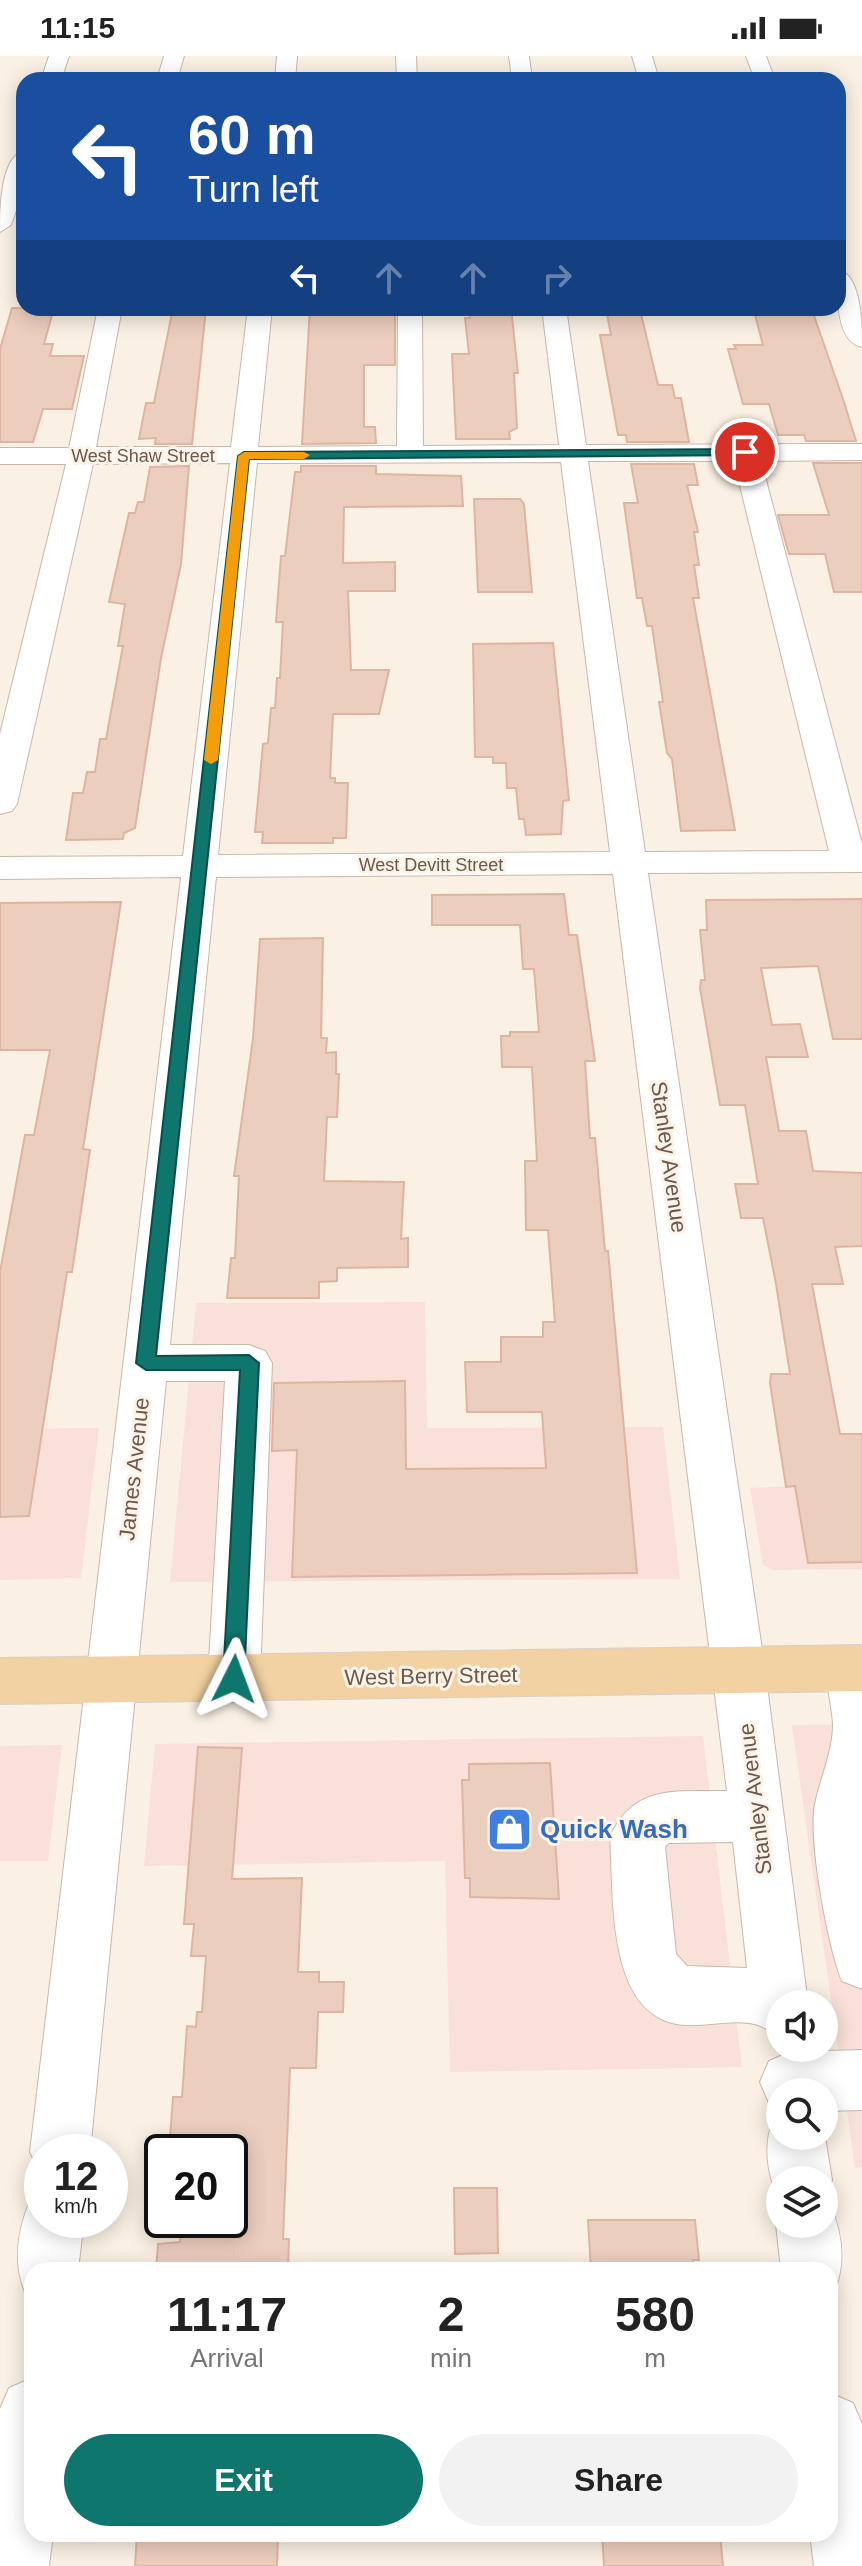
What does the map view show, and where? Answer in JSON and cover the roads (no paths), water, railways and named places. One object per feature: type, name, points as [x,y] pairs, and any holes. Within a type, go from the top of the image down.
[{"type":"main road","name":"West Berry Street","points":[[0,1681],[856,1668]]},
{"type":"street","points":[[0,225],[11,201]]},
{"type":"street","points":[[849,300],[862,340]]},
{"type":"street","points":[[0,804],[81,456],[108,316]]},
{"type":"street","name":"James Avenue","points":[[62,2134],[259,316]]},
{"type":"street","points":[[410,316],[410,455]]},
{"type":"street","name":"Stanley Avenue","points":[[555,316],[739,1670],[778,1990]]},
{"type":"street","points":[[745,452],[856,861]]},
{"type":"street","name":"West Shaw Street","points":[[0,456],[862,452]]},
{"type":"street","name":"West Devitt Street","points":[[0,868],[856,861]]},
{"type":"street","points":[[146,1363],[249,1363],[234,1679]]},
{"type":"street","points":[[856,1668],[859,1728],[841,1808],[846,1866],[862,1961]]},
{"type":"street","points":[[757,1816],[657,1818],[637,1837],[649,1966],[674,1995],[766,2048]]},
{"type":"street","name":"Stanley Avenue","points":[[787,2062],[799,2166]]},
{"type":"street","points":[[794,2062],[862,2080]]},
{"type":"street","points":[[48,2262],[51,2238]]},
{"type":"street","points":[[809,2238],[811,2262]]},
{"type":"street","points":[[15,2566],[24,2484]]},
{"type":"street","points":[[838,2488],[848,2566]]},
{"type":"place","name":"Quick Wash","points":[[509,1829]]}]
